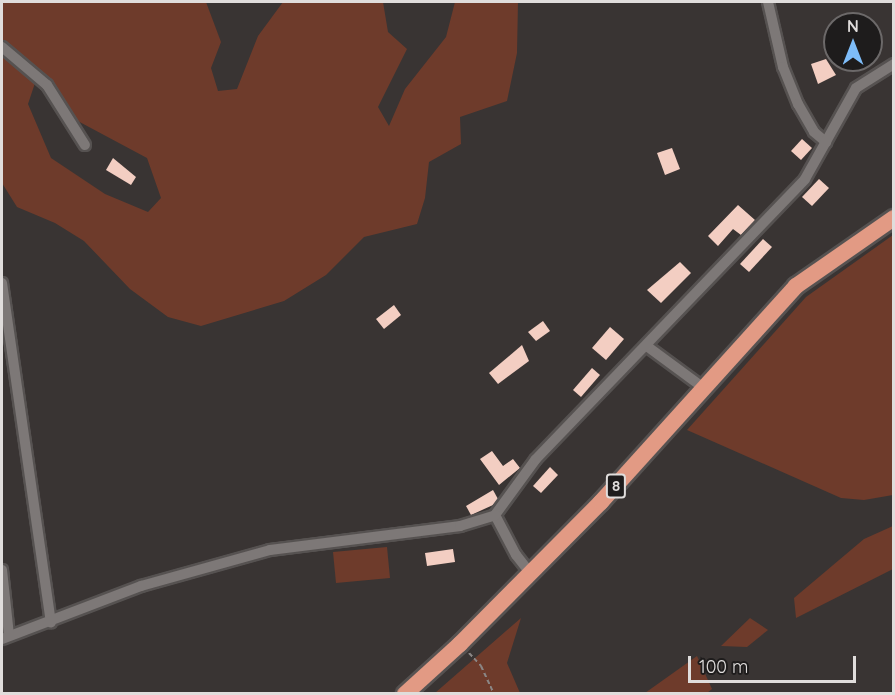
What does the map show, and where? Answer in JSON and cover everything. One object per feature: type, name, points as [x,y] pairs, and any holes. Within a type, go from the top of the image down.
[{"type":"highway","name":"8","points":[[405,693],[460,645],[531,574],[705,388],[796,286],[894,218]]},
{"type":"street","points":[[768,2],[783,67],[814,132],[826,142]]},
{"type":"street","points":[[2,46],[47,85],[85,145]]},
{"type":"street","points":[[2,570],[5,638],[141,586],[270,550],[460,526],[495,515],[536,459],[648,347],[805,179],[856,88],[894,64]]},
{"type":"street","points":[[2,283],[51,622]]},
{"type":"street","points":[[648,347],[705,388]]},
{"type":"street","points":[[495,515],[516,555],[531,574]]},
{"type":"path","points":[[460,645],[481,666],[494,693]]},
{"type":"shaded area","points":[[2,2],[206,2],[221,42],[211,68],[218,91],[237,89],[258,36],[283,2],[383,2],[388,32],[407,49],[378,107],[389,126],[405,89],[446,37],[455,2],[518,2],[517,53],[507,101],[460,117],[461,144],[429,162],[425,198],[417,224],[364,237],[326,275],[284,301],[201,326],[168,317],[130,289],[84,241],[55,223],[17,207],[2,183],[2,51],[36,80],[28,104],[51,158],[105,194],[148,212],[161,198],[147,158],[74,119],[2,43]]},
{"type":"shaded area","points":[[893,235],[893,495],[864,500],[841,498],[687,430],[806,297]]},
{"type":"shaded area","points":[[893,526],[893,569],[796,618],[794,598],[864,539]]},
{"type":"shaded area","points":[[387,547],[390,578],[336,583],[333,552]]},
{"type":"shaded area","points":[[521,618],[507,663],[520,693],[435,693]]},
{"type":"shaded area","points":[[750,618],[768,630],[747,647],[721,646]]},
{"type":"shaded area","points":[[697,656],[712,689],[707,693],[645,693]]},
{"type":"building","points":[[823,60],[823,72],[834,72],[836,75],[818,84],[811,64]]},
{"type":"building","points":[[802,139],[812,148],[801,160],[791,151]]},
{"type":"building","points":[[672,148],[680,169],[665,175],[657,153]]},
{"type":"building","points":[[113,158],[136,177],[131,185],[106,170]]},
{"type":"building","points":[[819,179],[829,188],[812,206],[802,197]]},
{"type":"building","points":[[738,205],[755,220],[741,235],[733,229],[718,246],[708,236]]},
{"type":"building","points":[[763,239],[772,247],[749,272],[740,264]]},
{"type":"building","points":[[680,262],[691,273],[661,303],[647,290]]},
{"type":"building","points":[[394,305],[401,315],[384,329],[376,319]]},
{"type":"building","points":[[543,321],[550,331],[536,341],[528,332]]},
{"type":"building","points":[[610,327],[624,339],[606,360],[592,348]]},
{"type":"building","points":[[522,345],[529,361],[498,384],[489,373]]},
{"type":"building","points":[[592,368],[600,375],[581,397],[573,390]]},
{"type":"building","points":[[492,451],[503,466],[513,459],[520,468],[499,485],[480,459]]},
{"type":"building","points":[[550,467],[558,475],[541,493],[533,486]]},
{"type":"building","points":[[493,490],[498,499],[493,505],[471,515],[466,506]]},
{"type":"building","points":[[453,549],[455,562],[427,566],[425,553]]}]
